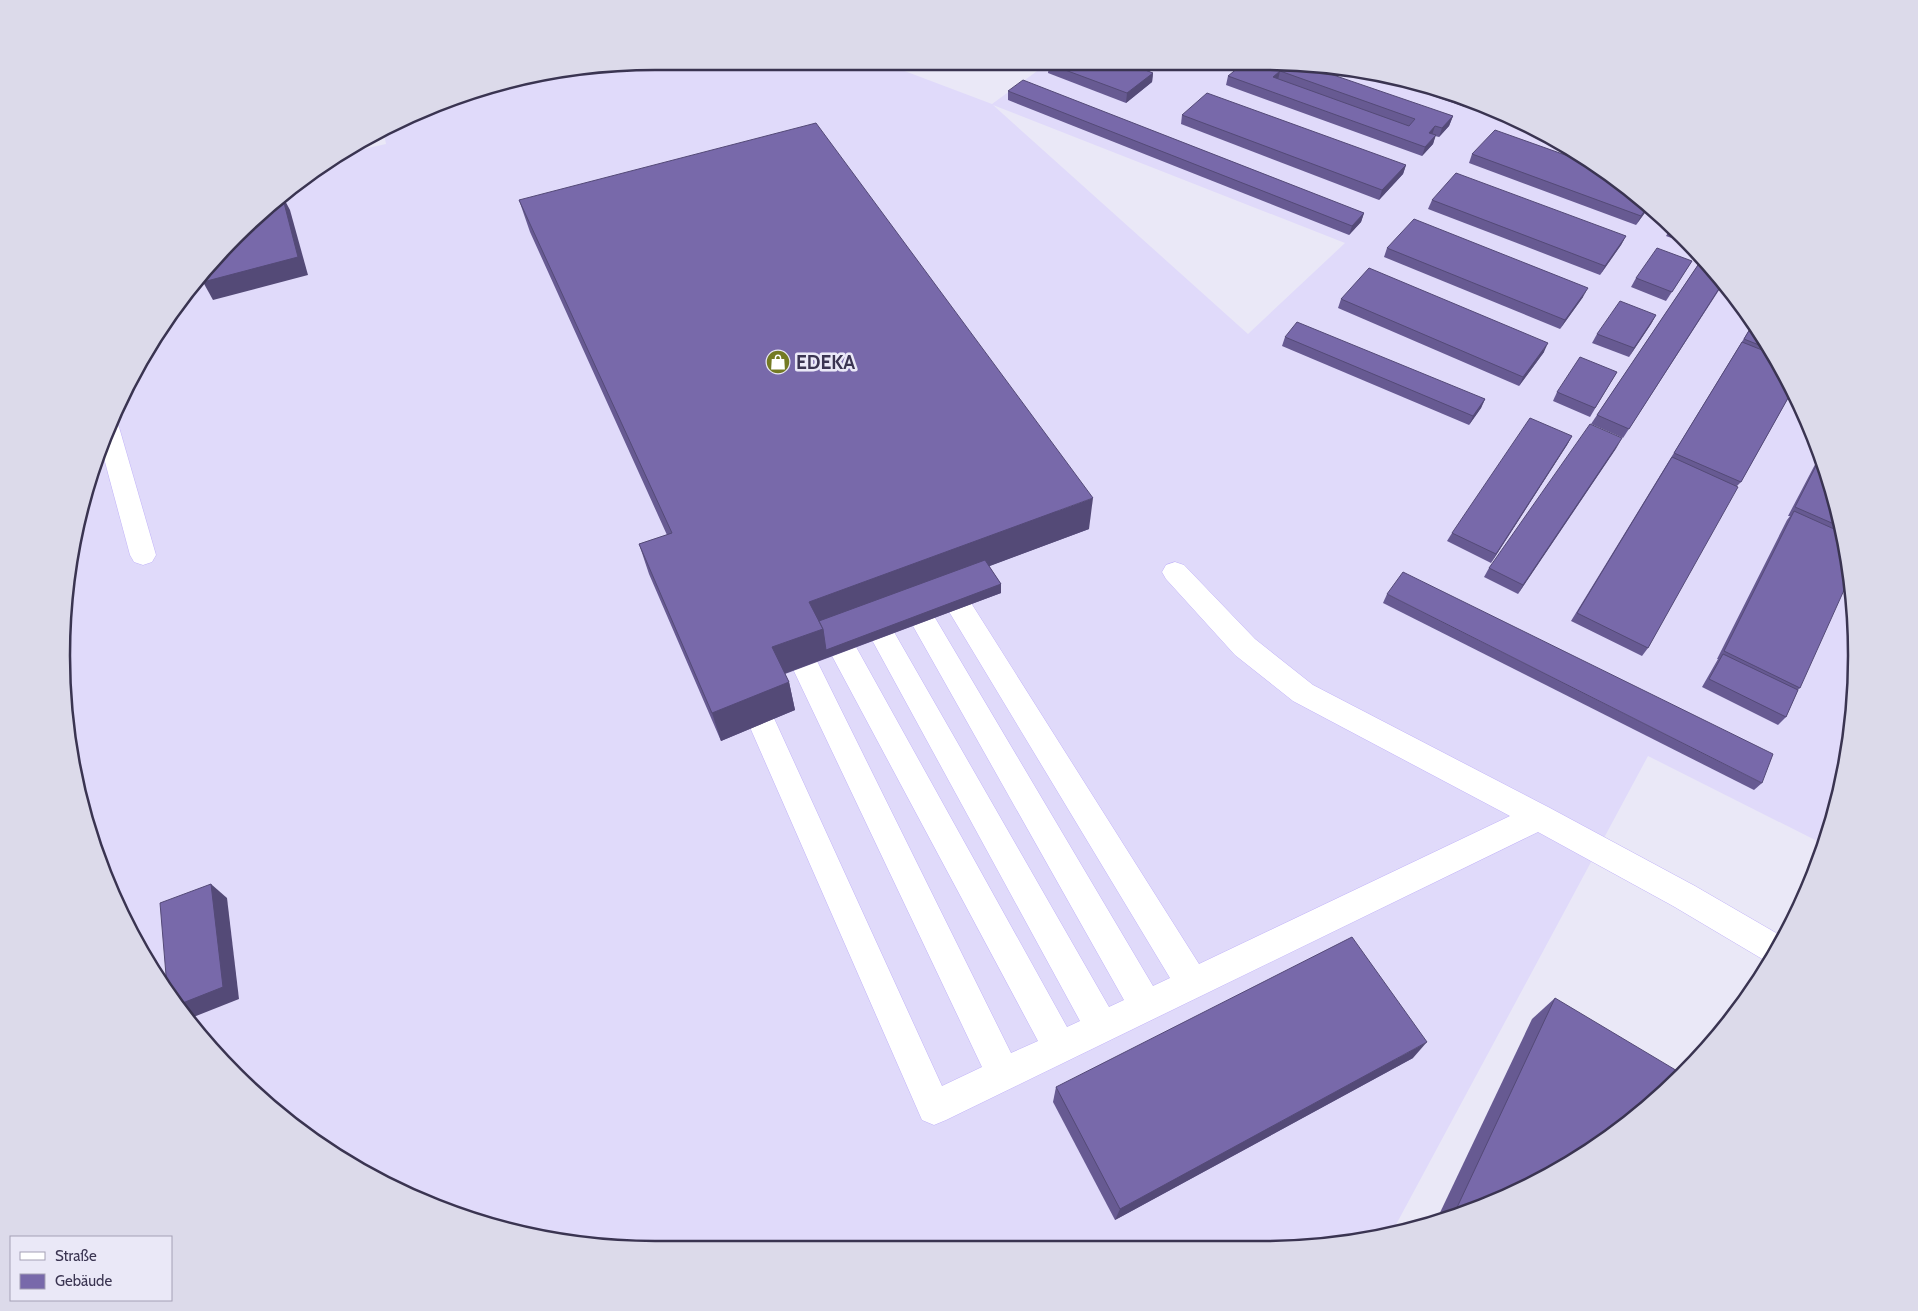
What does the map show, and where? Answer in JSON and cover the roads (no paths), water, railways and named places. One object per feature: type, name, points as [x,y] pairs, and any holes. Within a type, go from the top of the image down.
[{"type":"lane","points":[[111,441],[143,555]]},
{"type":"lane","points":[[1175,572],[1245,647],[1302,692],[1539,816],[1684,896],[1771,947]]},
{"type":"lane","points":[[945,583],[1192,983]]},
{"type":"lane","points":[[910,596],[1146,1006]]},
{"type":"lane","points":[[869,611],[1102,1028]]},
{"type":"lane","points":[[830,626],[1060,1048]]},
{"type":"lane","points":[[806,667],[1003,1074]]},
{"type":"lane","points":[[763,725],[934,1108],[1539,816]]},
{"type":"place","name":"EDEKA","points":[[778,362]]}]
